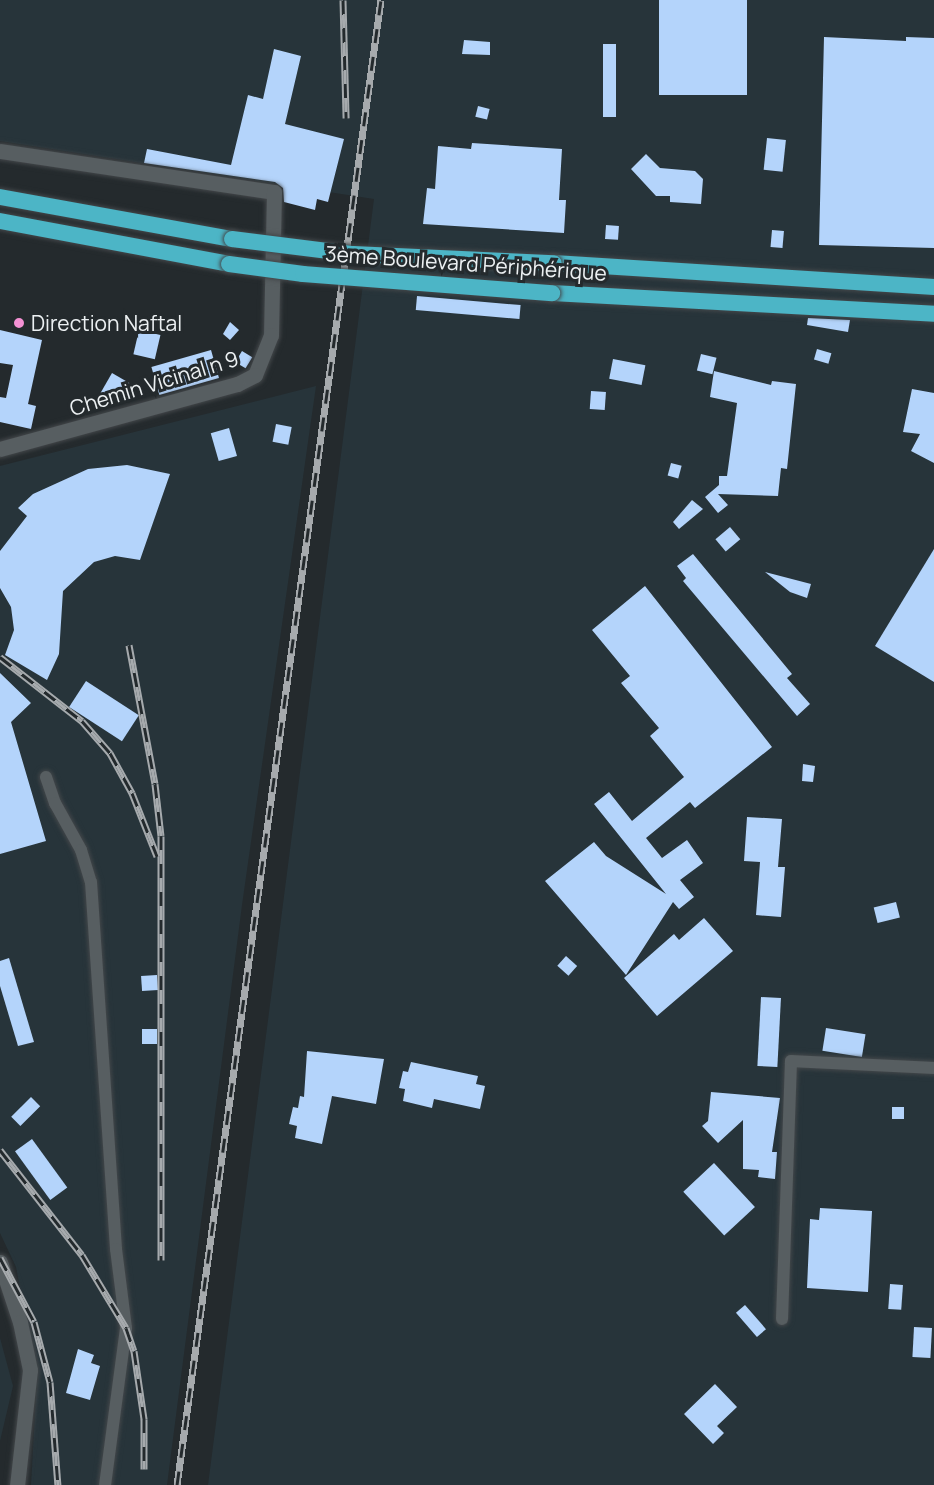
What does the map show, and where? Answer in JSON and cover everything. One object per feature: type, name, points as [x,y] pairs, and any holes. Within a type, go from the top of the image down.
[{"type":"highway","points":[[0,197],[232,238],[364,255],[554,263],[934,287]]},
{"type":"highway","name":"3ème Boulevard Périphérique","points":[[0,221],[229,264],[303,274],[552,292],[934,314]]},
{"type":"street","name":"Chemin Vicinal n 9","points":[[0,151],[274,192],[270,334],[255,375],[237,384],[0,449]]},
{"type":"street","points":[[46,777],[55,803],[81,850],[91,882],[116,1249],[126,1328],[105,1485]]},
{"type":"street","points":[[782,1319],[791,1061],[934,1068]]},
{"type":"street","points":[[0,1262],[20,1322],[30,1370],[17,1485]]},
{"type":"shaded area","points":[[0,0],[934,0],[934,1485],[208,1485],[374,199],[0,141]]},
{"type":"shaded area","points":[[316,386],[242,905],[167,1485],[31,1485],[37,1378],[16,1267],[0,1233],[0,466]]},
{"type":"shaded area","points":[[0,1338],[13,1386],[0,1441]]},
{"type":"building","points":[[659,0],[747,0],[747,95],[659,95]]},
{"type":"building","points":[[824,37],[906,41],[906,37],[934,38],[934,248],[819,245]]},
{"type":"building","points":[[464,40],[490,42],[490,55],[462,54]]},
{"type":"building","points":[[603,44],[616,44],[616,117],[603,117]]},
{"type":"building","points":[[274,49],[301,56],[285,124],[344,139],[328,202],[317,199],[315,210],[284,202],[283,188],[275,182],[144,163],[147,149],[231,165],[248,95],[263,99]]},
{"type":"building","points":[[478,106],[490,109],[487,120],[475,117]]},
{"type":"building","points":[[767,138],[786,140],[783,172],[764,170]]},
{"type":"building","points":[[472,143],[562,149],[559,200],[566,200],[564,233],[423,224],[427,188],[435,189],[438,146],[471,149]]},
{"type":"building","points":[[646,154],[660,168],[695,171],[703,179],[701,204],[670,202],[670,196],[656,196],[631,169]]},
{"type":"building","points":[[606,225],[619,226],[618,240],[605,239]]},
{"type":"building","points":[[772,230],[784,231],[782,248],[771,247]]},
{"type":"building","points":[[417,296],[521,305],[519,319],[416,310]]},
{"type":"building","points":[[808,318],[850,320],[848,332],[807,325]]},
{"type":"building","points":[[230,322],[239,330],[230,340],[223,334]]},
{"type":"building","points":[[0,330],[42,340],[28,404],[36,406],[31,429],[0,422],[0,397],[6,398],[13,365],[0,363]]},
{"type":"building","points":[[139,330],[160,335],[155,359],[133,354]]},
{"type":"building","points":[[817,349],[831,353],[828,364],[814,360]]},
{"type":"building","points":[[211,350],[219,378],[159,395],[151,367]]},
{"type":"building","points":[[242,351],[252,357],[246,368],[235,362]]},
{"type":"building","points":[[701,354],[717,358],[712,374],[697,370]]},
{"type":"building","points":[[613,359],[645,365],[642,385],[609,379]]},
{"type":"building","points":[[714,371],[771,385],[772,381],[796,384],[787,469],[781,468],[778,496],[718,494],[728,505],[718,513],[705,497],[719,485],[719,476],[727,476],[737,403],[710,397]]},
{"type":"building","points":[[112,373],[129,383],[118,403],[100,393]]},
{"type":"building","points":[[912,389],[934,393],[934,463],[911,451],[920,434],[903,432]]},
{"type":"building","points":[[591,391],[606,392],[605,410],[590,409]]},
{"type":"building","points":[[276,424],[292,427],[288,445],[273,442]]},
{"type":"building","points":[[229,428],[237,456],[219,461],[211,433]]},
{"type":"building","points":[[671,463],[682,466],[678,478],[668,476]]},
{"type":"building","points":[[127,465],[170,474],[140,560],[115,556],[94,562],[63,591],[59,654],[47,680],[5,655],[14,630],[11,607],[0,588],[0,551],[27,516],[18,508],[33,494],[88,469]]},
{"type":"building","points":[[692,500],[703,509],[679,529],[673,522]]},
{"type":"building","points":[[730,527],[740,539],[726,551],[715,539]]},
{"type":"building","points":[[934,549],[934,682],[875,646]]},
{"type":"building","points":[[693,554],[792,674],[787,678],[810,704],[797,716],[683,581],[686,578],[677,566]]},
{"type":"building","points":[[765,572],[811,584],[807,598],[790,592]]},
{"type":"building","points":[[645,586],[772,747],[695,808],[690,802],[646,838],[662,858],[687,840],[703,863],[680,880],[694,897],[679,909],[673,902],[626,975],[545,881],[594,842],[606,856],[666,894],[594,804],[609,792],[632,821],[684,777],[650,736],[659,728],[621,683],[630,676],[592,630]]},
{"type":"building","points":[[0,673],[31,703],[11,722],[46,841],[0,854]]},
{"type":"building","points":[[86,681],[139,715],[122,741],[69,707]]},
{"type":"building","points":[[803,764],[815,766],[813,782],[802,781]]},
{"type":"building","points":[[747,817],[782,819],[778,867],[785,867],[781,917],[756,915],[760,862],[744,861]]},
{"type":"building","points":[[896,902],[900,918],[878,923],[874,908]]},
{"type":"building","points":[[704,918],[733,951],[657,1016],[624,978],[674,934],[679,940]]},
{"type":"building","points":[[566,956],[577,966],[568,976],[557,966]]},
{"type":"building","points":[[9,958],[34,1042],[18,1046],[0,986],[0,961]]},
{"type":"building","points":[[157,975],[158,990],[142,991],[141,976]]},
{"type":"building","points":[[761,997],[781,998],[777,1067],[757,1066]]},
{"type":"building","points":[[826,1028],[866,1034],[862,1057],[822,1051]]},
{"type":"building","points":[[142,1029],[157,1029],[157,1044],[142,1044]]},
{"type":"building","points":[[307,1051],[384,1059],[376,1104],[332,1096],[322,1144],[295,1138],[297,1126],[289,1124],[293,1107],[298,1108],[300,1096],[304,1097]]},
{"type":"building","points":[[411,1062],[478,1076],[476,1084],[485,1086],[480,1109],[434,1099],[432,1108],[403,1101],[405,1089],[399,1088],[403,1071],[408,1072]]},
{"type":"building","points":[[711,1092],[780,1098],[772,1152],[777,1152],[775,1179],[758,1177],[759,1170],[743,1169],[743,1120],[718,1143],[702,1126],[708,1121]]},
{"type":"building","points":[[31,1097],[40,1106],[20,1126],[11,1117]]},
{"type":"building","points":[[892,1107],[904,1107],[904,1119],[892,1119]]},
{"type":"building","points":[[32,1139],[67,1188],[50,1200],[15,1151]]},
{"type":"building","points":[[714,1163],[755,1207],[724,1236],[683,1192]]},
{"type":"building","points":[[820,1208],[872,1211],[868,1292],[807,1288],[810,1219],[819,1220]]},
{"type":"building","points":[[890,1284],[903,1285],[901,1310],[888,1309]]},
{"type":"building","points":[[745,1305],[766,1329],[757,1337],[736,1313]]},
{"type":"building","points":[[914,1327],[932,1328],[930,1358],[912,1357]]},
{"type":"building","points":[[78,1349],[94,1355],[91,1363],[100,1366],[90,1400],[66,1393]]},
{"type":"building","points":[[715,1384],[737,1407],[717,1426],[724,1433],[713,1444],[684,1414]]},
{"type":"railway","points":[[343,0],[346,118]]},
{"type":"railway","points":[[177,1485],[381,0]]},
{"type":"railway","points":[[129,645],[155,784],[161,836],[161,1260]]},
{"type":"railway","points":[[0,657],[82,721],[110,753],[132,793],[157,856]]},
{"type":"railway","points":[[0,1150],[82,1255],[126,1328],[134,1351],[144,1419],[144,1469]]},
{"type":"railway","points":[[0,1258],[34,1322],[50,1382],[58,1485]]},
{"type":"place","name":"Direction Naftal","points":[[19,323]]}]
